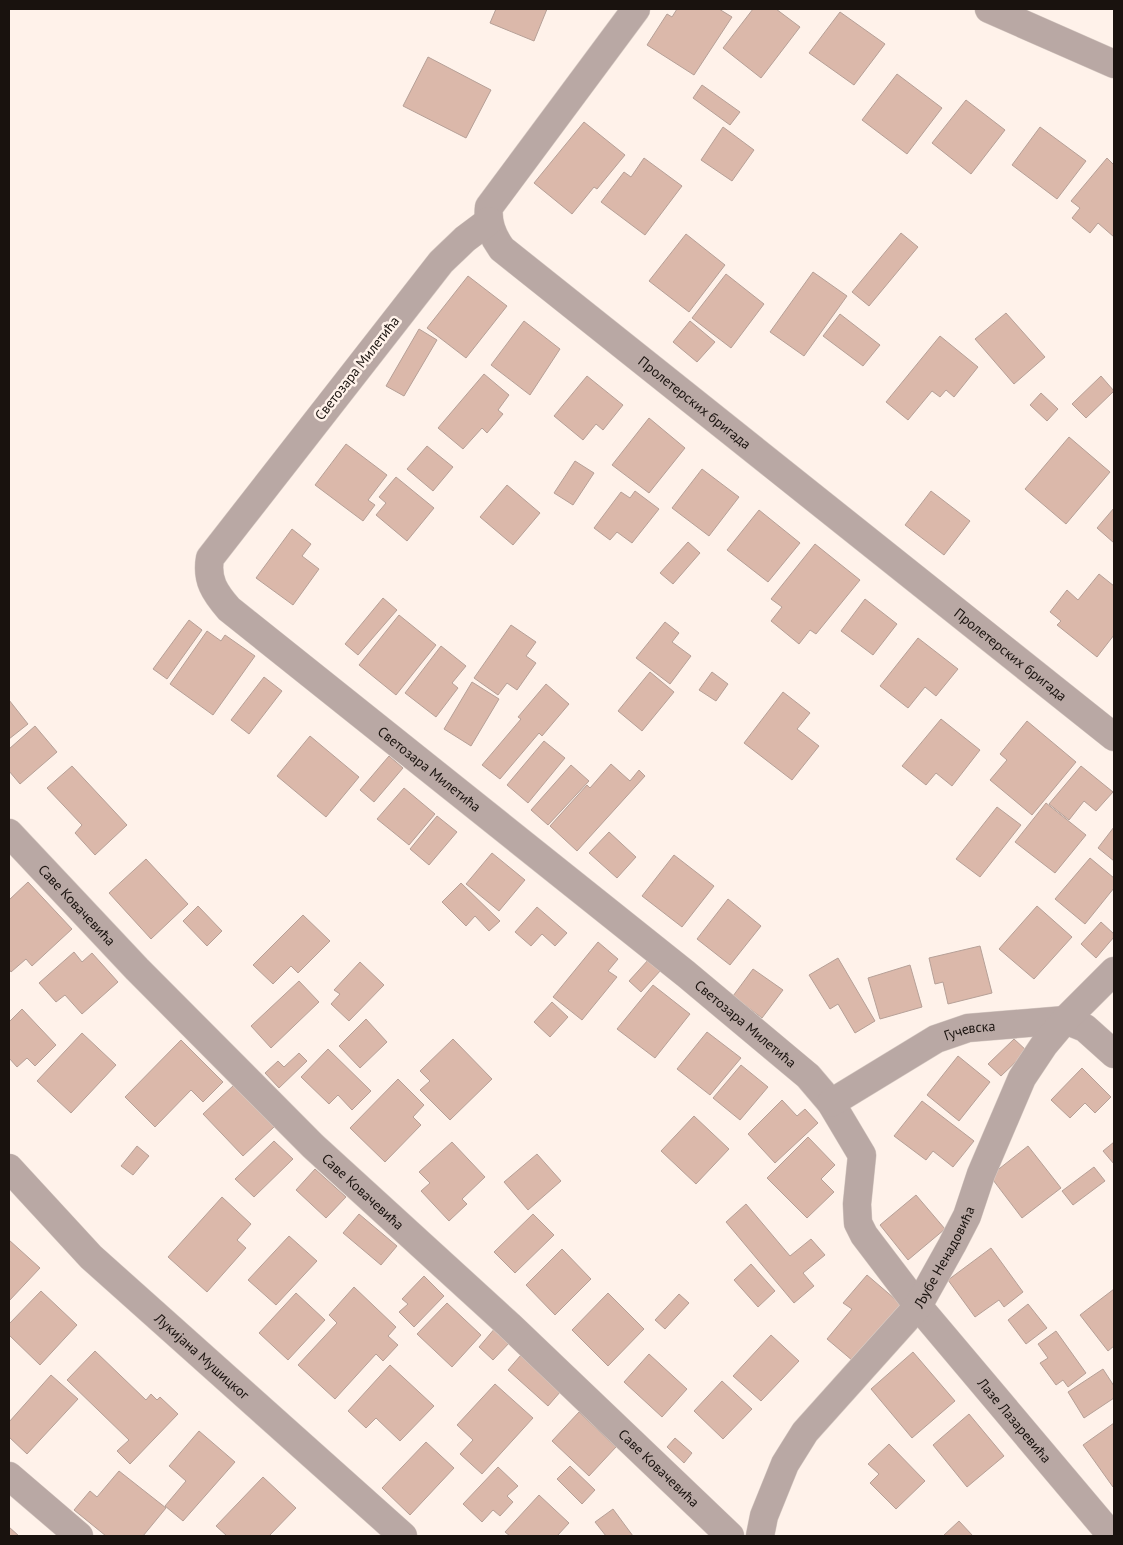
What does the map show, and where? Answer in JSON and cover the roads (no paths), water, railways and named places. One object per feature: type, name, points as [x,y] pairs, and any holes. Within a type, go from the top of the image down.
[{"type":"street","points":[[489,220],[489,207],[498,194],[636,9]]},
{"type":"street","points":[[989,9],[1114,64]]},
{"type":"street","name":"Пролетерских бригада","points":[[489,220],[493,234],[502,249],[1114,737]]},
{"type":"street","name":"Светозара Милетића","points":[[489,220],[465,239],[442,262],[210,558],[208,568],[210,581],[217,596],[229,609],[775,1047],[808,1076],[831,1103],[862,1155],[857,1204],[858,1223],[864,1235],[918,1306]]},
{"type":"street","name":"Саве Ковачевића","points":[[9,833],[137,969],[313,1146],[516,1332],[730,1536]]},
{"type":"street","name":"Љубе Ненадовића","points":[[760,1536],[764,1516],[785,1464],[805,1432],[918,1306],[967,1216],[981,1174],[1022,1078],[1044,1045],[1064,1020],[1114,971]]},
{"type":"street","name":"Гучевска","points":[[831,1103],[881,1071],[953,1032],[1000,1024],[1064,1020],[1085,1028],[1114,1054]]},
{"type":"street","name":"Лукијана Мушицког","points":[[9,1168],[92,1257],[402,1536]]},
{"type":"street","name":"Лазе Лазаревића","points":[[918,1306],[1112,1536]]},
{"type":"street","points":[[9,1476],[79,1536]]}]
